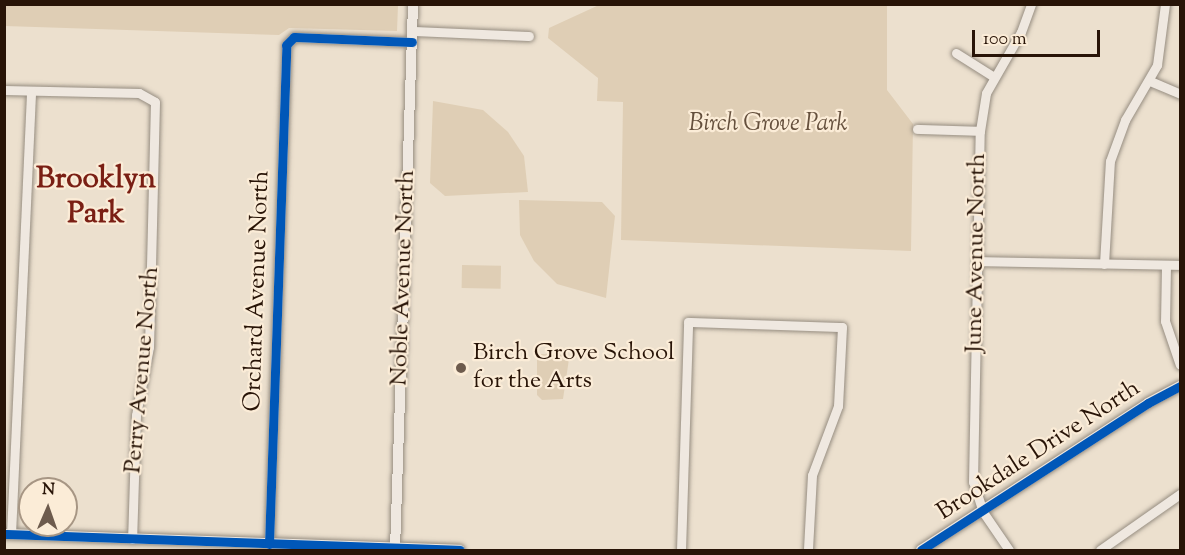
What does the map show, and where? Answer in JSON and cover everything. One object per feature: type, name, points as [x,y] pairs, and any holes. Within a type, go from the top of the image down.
[{"type":"street","name":"Noble Avenue North","points":[[395,549],[413,4]]},
{"type":"street","name":"June Avenue North","points":[[1009,550],[983,512],[975,490],[972,465],[980,131],[986,93],[1021,32],[1031,4]]},
{"type":"street","points":[[1104,264],[1110,161],[1125,120],[1150,81],[1161,51],[1165,4]]},
{"type":"street","points":[[412,36],[530,36]]},
{"type":"street","name":"Orchard Avenue North","points":[[269,544],[285,52],[289,40],[301,37],[412,36]]},
{"type":"street","points":[[956,53],[994,77]]},
{"type":"street","points":[[1150,81],[1180,94]]},
{"type":"street","points":[[4,90],[31,91],[8,534],[460,550]]},
{"type":"street","name":"Perry Avenue North","points":[[31,91],[150,96],[156,111],[149,346],[136,415],[132,539]]},
{"type":"street","points":[[917,129],[980,131]]},
{"type":"street","points":[[977,261],[1180,265]]},
{"type":"street","points":[[1166,266],[1165,321],[1180,365]]},
{"type":"street","points":[[681,550],[688,322],[842,327],[838,406],[812,476],[808,550]]},
{"type":"street","name":"Brookdale Drive North","points":[[921,550],[983,512],[1148,403],[1180,387]]},
{"type":"street","points":[[1100,550],[1180,494]]},
{"type":"green space","points":[[4,5],[398,5],[397,31],[289,28],[279,35],[5,26]]},
{"type":"green space","name":"Birch Grove Park","points":[[599,5],[887,5],[887,90],[913,124],[911,251],[621,240],[623,102],[597,101],[598,78],[548,38],[549,28]]},
{"type":"green space","points":[[433,101],[483,110],[508,132],[524,156],[528,192],[445,196],[430,183]]},
{"type":"green space","points":[[519,200],[602,202],[615,216],[606,298],[557,284],[534,261],[520,235]]},
{"type":"green space","points":[[462,265],[501,266],[501,289],[462,288]]},
{"type":"green space","points":[[541,354],[564,355],[569,359],[563,399],[542,400],[537,395],[537,357]]},
{"type":"cycle path","points":[[269,544],[286,45],[294,37],[412,42]]},
{"type":"cycle path","points":[[921,550],[1148,403],[1180,386]]},
{"type":"cycle path","points":[[4,534],[460,550]]},
{"type":"place","name":"Birch Grove School for the Arts","points":[[461,368]]},
{"type":"district","name":"Brooklyn Park","points":[[96,197]]}]
